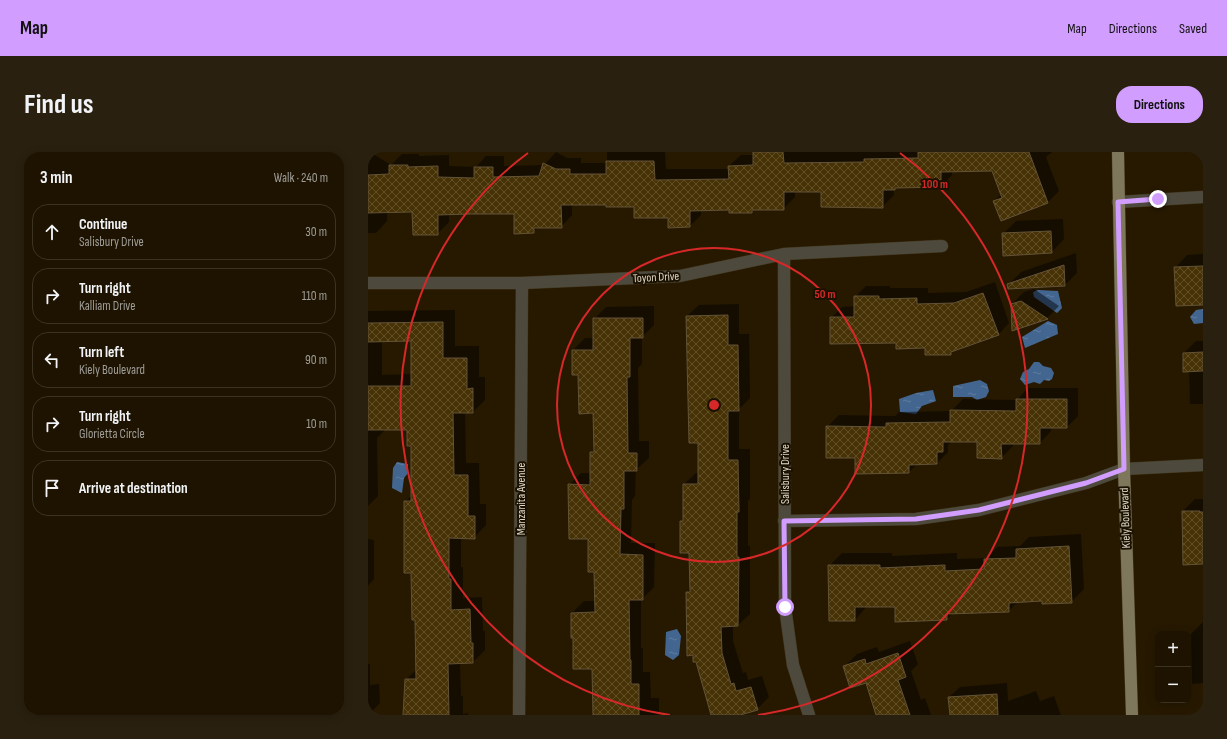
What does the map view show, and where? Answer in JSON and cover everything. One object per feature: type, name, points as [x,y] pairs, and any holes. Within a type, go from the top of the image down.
[{"type":"main road","name":"Kiely Boulevard","points":[[1118,152],[1124,469],[1132,715]]},
{"type":"street","points":[[1118,202],[1203,197]]},
{"type":"street","name":"Toyon Drive","points":[[368,283],[522,283],[680,276],[784,254],[942,246]]},
{"type":"street","name":"Salisbury Drive","points":[[784,254],[785,607],[794,665],[810,715]]},
{"type":"street","name":"Manzanita Avenue","points":[[519,715],[522,283]]},
{"type":"street","points":[[784,521],[916,519],[979,510],[1086,483],[1124,469],[1203,465]]},
{"type":"water","points":[[1038,290],[1058,291],[1062,308],[1057,313],[1034,297],[1033,292]]},
{"type":"water","points":[[1203,309],[1203,323],[1194,324],[1190,317],[1196,310]]},
{"type":"water","points":[[1048,321],[1057,325],[1058,334],[1025,348],[1022,337]]},
{"type":"water","points":[[1034,362],[1039,362],[1043,366],[1051,368],[1054,373],[1052,379],[1049,381],[1044,380],[1040,384],[1034,382],[1025,385],[1020,379],[1023,372],[1029,369]]},
{"type":"water","points":[[980,380],[987,384],[989,391],[986,397],[977,400],[972,397],[953,397],[953,386]]},
{"type":"water","points":[[933,390],[936,401],[922,406],[916,414],[900,412],[899,399],[916,393]]},
{"type":"water","points":[[397,462],[408,464],[408,473],[404,478],[402,493],[392,488],[393,468]]},
{"type":"water","points":[[677,629],[681,636],[679,655],[673,660],[665,655],[666,632]]},
{"type":"building","points":[[753,152],[783,152],[784,163],[864,162],[864,159],[918,158],[918,152],[1029,152],[1048,203],[1001,221],[993,201],[1002,198],[992,171],[941,172],[941,187],[895,188],[895,190],[883,190],[883,208],[821,207],[821,192],[784,192],[784,210],[752,210],[752,213],[729,213],[729,210],[690,211],[690,227],[668,228],[668,218],[634,218],[634,207],[606,207],[606,205],[561,205],[562,228],[534,228],[534,233],[514,234],[514,214],[438,215],[438,235],[413,235],[412,212],[368,213],[368,175],[389,174],[389,165],[408,165],[408,167],[438,166],[438,177],[474,178],[474,167],[493,167],[493,177],[539,176],[543,163],[556,169],[570,169],[570,174],[606,174],[606,161],[654,161],[655,180],[729,179],[728,166],[753,165]]},
{"type":"building","points":[[1051,231],[1052,253],[1003,256],[1002,233]]},
{"type":"building","points":[[1064,265],[1065,286],[1008,289],[1007,284]]},
{"type":"building","points":[[1203,266],[1203,305],[1176,306],[1174,267]]},
{"type":"building","points":[[983,293],[999,335],[951,352],[951,355],[925,355],[925,348],[896,349],[896,343],[830,344],[830,317],[854,317],[854,296],[879,296],[879,299],[917,298],[917,304],[954,303]]},
{"type":"building","points":[[1021,301],[1048,319],[1012,331],[1011,304]]},
{"type":"building","points":[[728,315],[728,345],[738,345],[739,411],[728,411],[728,460],[738,460],[738,626],[721,627],[722,653],[731,684],[734,683],[736,691],[751,687],[758,710],[740,715],[711,715],[696,662],[693,662],[693,655],[687,656],[686,592],[690,592],[689,553],[680,553],[680,521],[683,521],[683,484],[698,484],[698,443],[689,443],[686,316]]},
{"type":"building","points":[[593,318],[643,318],[643,338],[630,338],[630,377],[627,377],[628,453],[637,453],[637,471],[624,471],[624,509],[621,509],[620,554],[643,555],[643,600],[629,600],[631,684],[639,684],[639,715],[593,715],[592,669],[573,669],[571,613],[595,612],[594,572],[588,572],[588,539],[569,539],[568,484],[590,485],[590,452],[594,452],[593,413],[579,414],[578,375],[572,375],[572,350],[593,350]]},
{"type":"building","points":[[443,322],[443,358],[467,358],[467,389],[473,388],[473,413],[453,413],[454,475],[468,475],[468,516],[475,516],[475,539],[449,538],[449,579],[451,579],[451,610],[470,609],[473,663],[448,664],[449,715],[403,715],[405,679],[416,679],[415,620],[412,620],[411,573],[404,573],[404,501],[411,501],[411,446],[407,446],[407,430],[368,430],[368,386],[411,386],[411,341],[368,342],[368,323]]},
{"type":"building","points":[[1203,352],[1203,371],[1183,372],[1183,353]]},
{"type":"building","points":[[1016,399],[1067,399],[1067,428],[1040,428],[1040,444],[1001,444],[1002,459],[977,458],[977,442],[943,442],[943,452],[937,452],[937,464],[909,465],[909,473],[855,474],[855,458],[826,458],[826,426],[886,427],[886,423],[950,422],[950,410],[1016,411]]},
{"type":"building","points":[[1182,511],[1203,512],[1203,564],[1183,565]]},
{"type":"building","points":[[1069,546],[1072,603],[1042,604],[1042,601],[1009,603],[1009,612],[947,614],[947,620],[895,622],[895,607],[855,607],[855,621],[829,621],[828,565],[880,565],[880,568],[945,565],[945,571],[984,569],[984,559],[1016,558],[1016,549]]},
{"type":"building","points":[[898,653],[906,677],[898,680],[910,715],[876,715],[866,683],[850,688],[843,666],[865,659],[866,664]]},
{"type":"building","points":[[997,694],[998,715],[950,715],[948,697]]},
{"type":"route","points":[[785,607],[784,521],[916,519],[979,510],[1086,483],[1124,469],[1118,202],[1158,199]]}]
